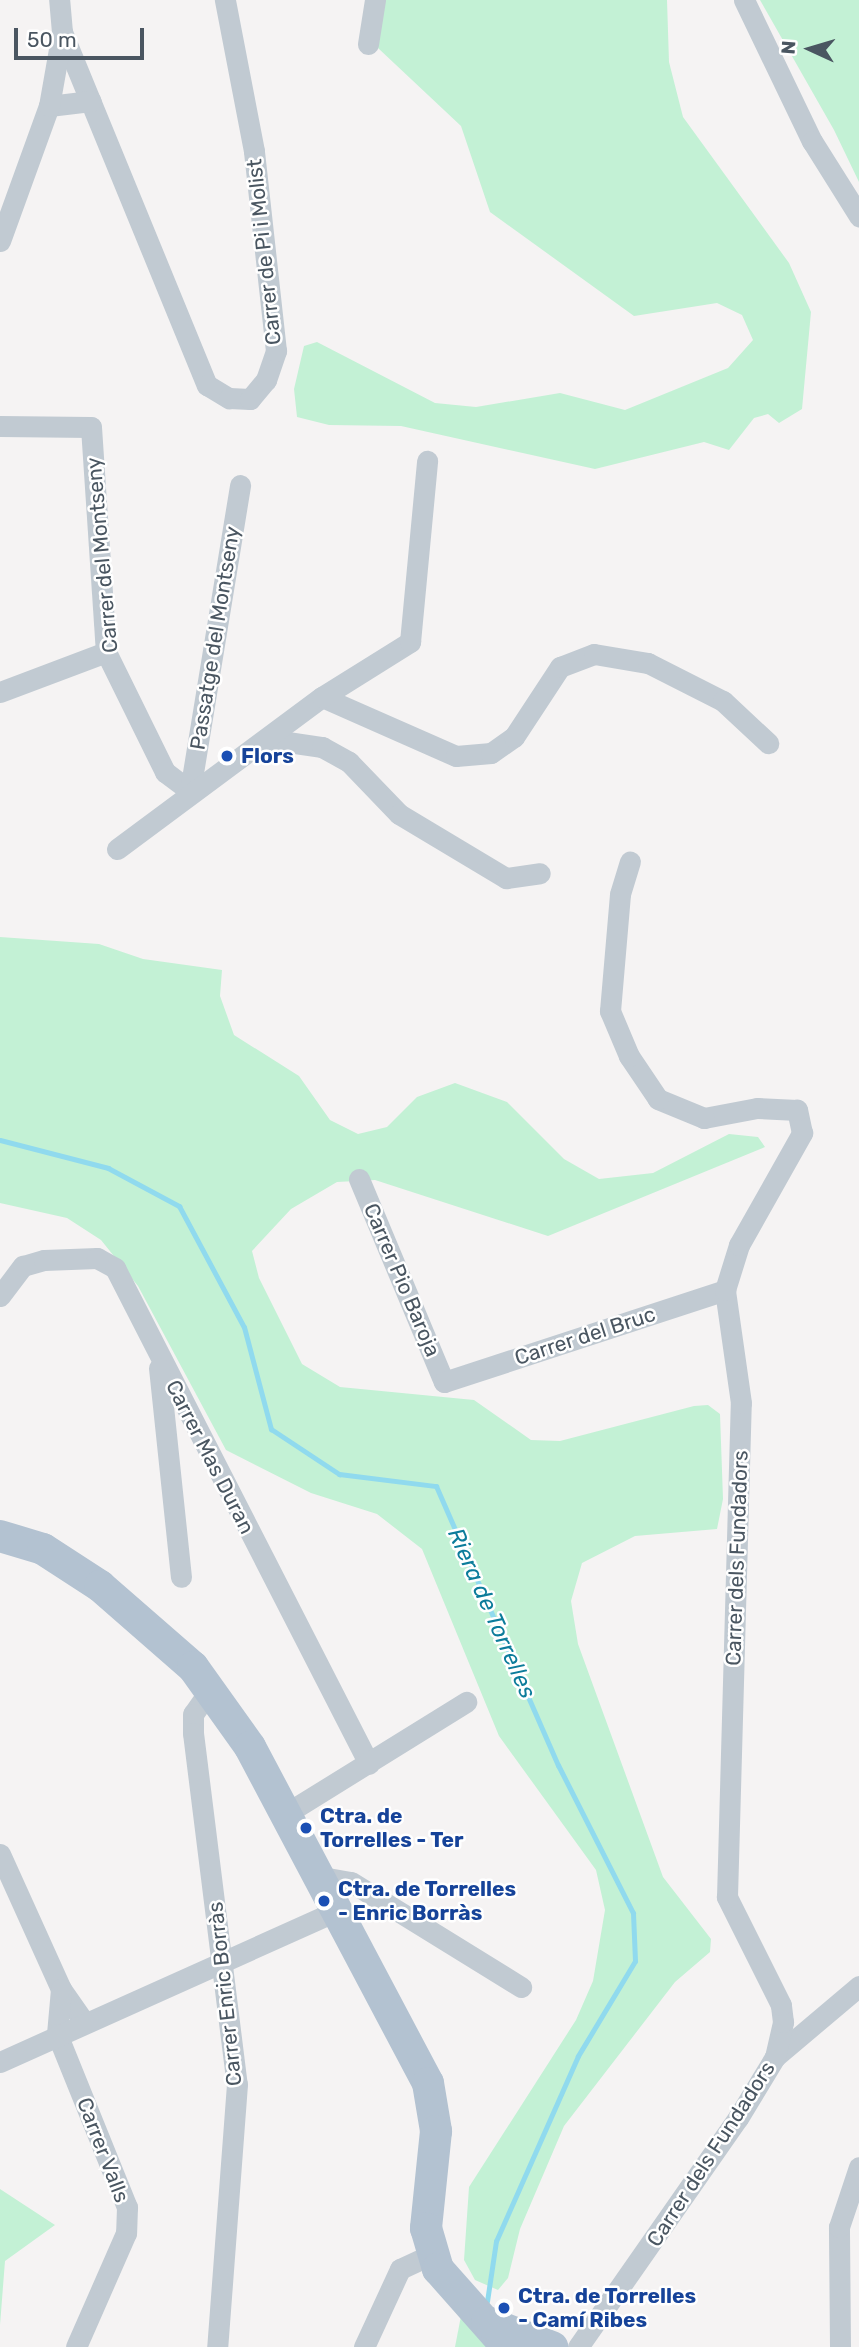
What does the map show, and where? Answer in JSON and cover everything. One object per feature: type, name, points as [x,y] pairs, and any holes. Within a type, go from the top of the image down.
[{"type":"main road","points":[[0,1536],[43,1549],[80,1572],[193,1667],[211,1690],[323,1877],[428,2083],[436,2122],[426,2228],[432,2253],[446,2283],[486,2321],[529,2346]]},
{"type":"street","points":[[0,241],[49,106],[62,32],[59,0]]},
{"type":"street","name":"Carrer de Pi i Molist","points":[[62,32],[207,385],[229,398],[250,399],[266,380],[276,351],[254,151],[225,0]]},
{"type":"street","points":[[369,44],[374,0]]},
{"type":"street","points":[[744,0],[812,141],[859,216]]},
{"type":"street","points":[[49,106],[90,101]]},
{"type":"street","name":"Carrer del Montseny","points":[[0,426],[91,427],[106,652],[165,772],[190,791]]},
{"type":"street","points":[[117,849],[190,791],[267,739],[322,697],[410,642],[428,461]]},
{"type":"street","name":"Passatge del Montseny","points":[[190,791],[240,485]]},
{"type":"street","points":[[0,692],[106,652]]},
{"type":"street","points":[[322,697],[456,756],[491,753],[514,737],[560,667],[594,654],[648,663],[723,701],[768,743]]},
{"type":"street","points":[[267,739],[322,747],[349,762],[399,814],[506,878],[540,873]]},
{"type":"street","name":"Carrer dels Fundadors","points":[[578,2347],[685,2199],[775,2057],[781,2005],[727,1897],[741,1403],[725,1290],[739,1245],[802,1133],[797,1110],[757,1108],[704,1118],[658,1099],[629,1056],[610,1011],[620,894],[630,861]]},
{"type":"street","name":"Carrer Pio Baroja","points":[[359,1179],[444,1382]]},
{"type":"street","name":"Carrer Mas Duran","points":[[0,1296],[23,1266],[97,1258],[115,1268],[369,1764]]},
{"type":"street","name":"Carrer del Bruc","points":[[444,1382],[725,1290]]},
{"type":"street","points":[[158,1356],[181,1577]]},
{"type":"street","name":"Carrer Enric Borràs","points":[[211,1690],[193,1714],[193,1733],[237,2084],[217,2347]]},
{"type":"street","points":[[287,1813],[466,1702]]},
{"type":"street","name":"Carrer Valls","points":[[0,1854],[61,1989],[85,2022]]},
{"type":"street","points":[[323,1877],[351,1882],[521,1987]]},
{"type":"street","points":[[0,2063],[57,2034],[340,1909]]},
{"type":"street","points":[[775,2057],[859,1986]]},
{"type":"street","name":"Carrer Valls","points":[[61,1989],[57,2034],[127,2207],[126,2232],[76,2347]]},
{"type":"street","points":[[839,2347],[839,2227],[859,2166]]},
{"type":"street","points":[[364,2347],[400,2269],[432,2253]]},
{"type":"green space","points":[[367,0],[667,0],[669,62],[683,117],[789,263],[811,312],[802,409],[779,423],[768,414],[754,418],[729,450],[704,442],[595,469],[401,426],[329,425],[297,417],[294,389],[304,346],[317,342],[435,403],[476,407],[560,393],[625,410],[728,368],[753,340],[742,315],[717,303],[634,316],[490,212],[461,126],[362,33]]},
{"type":"green space","points":[[760,0],[859,0],[859,182],[834,130]]},
{"type":"green space","points":[[0,937],[99,944],[143,959],[222,970],[220,996],[234,1035],[299,1076],[330,1120],[358,1134],[387,1127],[417,1097],[455,1083],[507,1102],[564,1159],[599,1179],[653,1173],[729,1134],[758,1137],[765,1147],[548,1236],[375,1180],[337,1182],[291,1209],[252,1251],[259,1278],[302,1364],[340,1387],[474,1400],[531,1440],[560,1441],[694,1406],[708,1405],[720,1414],[723,1499],[717,1529],[635,1536],[582,1563],[571,1601],[578,1644],[663,1877],[711,1939],[710,1952],[675,1982],[564,2126],[520,2229],[508,2278],[498,2290],[475,2280],[464,2260],[469,2187],[576,2020],[593,1981],[605,1910],[596,1870],[499,1736],[422,1549],[377,1514],[311,1493],[226,1450],[138,1286],[101,1240],[67,1218],[0,1203]]},
{"type":"green space","points":[[0,2189],[55,2225],[5,2261],[0,2325]]},
{"type":"green space","points":[[461,2316],[487,2347],[455,2347]]},
{"type":"waterway","name":"Riera de Torrelles","points":[[0,1140],[108,1168],[179,1206],[244,1327],[271,1429],[339,1474],[436,1486],[558,1765],[633,1913],[635,1961],[578,2056],[496,2241],[487,2301]]},
{"type":"place","name":"Flors","points":[[227,756]]},
{"type":"place","name":"Ctra. de Torrelles - Ter","points":[[306,1828]]},
{"type":"place","name":"Ctra. de Torrelles - Enric Borràs","points":[[324,1901]]},
{"type":"place","name":"Ctra. de Torrelles - Camí Ribes","points":[[504,2308]]}]
